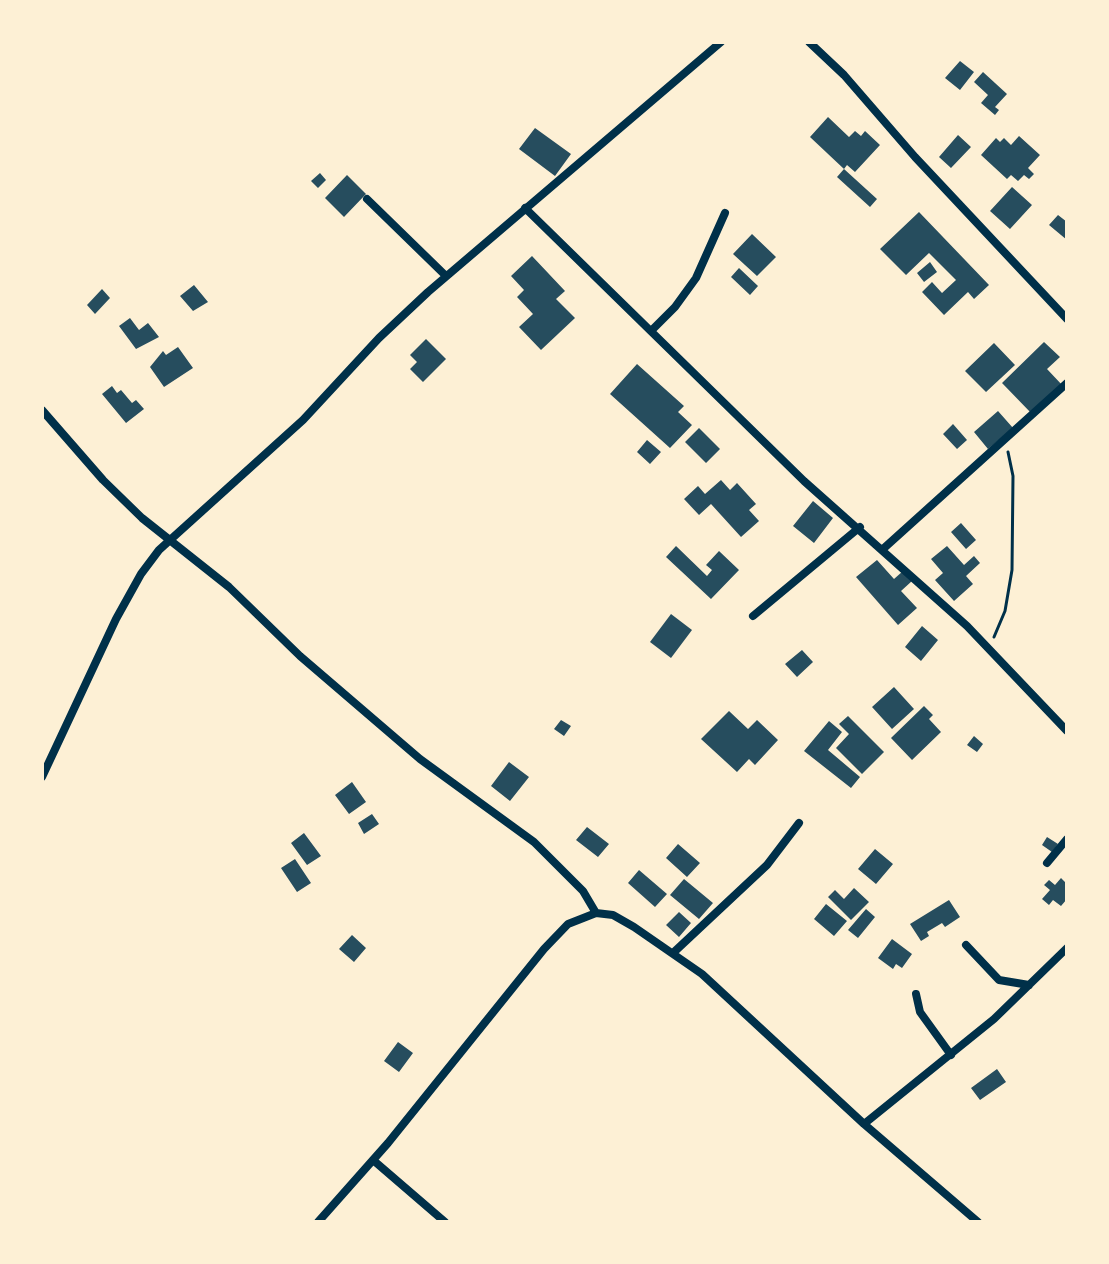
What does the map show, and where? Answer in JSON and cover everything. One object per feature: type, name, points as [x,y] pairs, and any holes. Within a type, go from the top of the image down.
[{"type":"street","points":[[42,777],[116,619],[141,574],[170,542],[303,420],[379,338],[446,276],[721,42]]},
{"type":"street","points":[[809,42],[844,75],[915,157],[1067,319]]},
{"type":"street","points":[[367,199],[446,276]]},
{"type":"street","points":[[525,208],[804,481],[860,527],[989,647],[1067,731]]},
{"type":"street","points":[[651,331],[675,307],[696,278],[725,213]]},
{"type":"street","points":[[883,549],[1067,383]]},
{"type":"street","points":[[42,410],[103,480],[170,542],[229,587],[300,656],[420,759],[534,842],[573,879],[596,913]]},
{"type":"street","points":[[753,616],[860,527]]},
{"type":"street","points":[[673,953],[780,852],[799,823]]},
{"type":"street","points":[[1047,863],[1067,839]]},
{"type":"street","points":[[318,1222],[373,1160],[544,949],[568,924],[596,913],[613,915],[673,953],[763,1029],[864,1124],[978,1222]]},
{"type":"street","points":[[966,945],[999,980],[1030,985]]},
{"type":"street","points":[[864,1124],[951,1055],[1067,948]]},
{"type":"street","points":[[916,994],[920,1012],[951,1055]]},
{"type":"street","points":[[373,1160],[445,1222]]},
{"type":"path","points":[[989,647],[1005,611],[1012,570],[1013,476],[1005,441]]},
{"type":"building","points":[[960,61],[974,72],[960,90],[945,78]]},
{"type":"building","points":[[983,72],[1007,94],[995,107],[999,110],[995,115],[981,103],[988,95],[974,82]]},
{"type":"building","points":[[828,117],[849,137],[855,131],[861,136],[865,131],[880,145],[855,172],[847,165],[844,169],[810,137]]},
{"type":"building","points":[[535,128],[571,154],[555,176],[519,149]]},
{"type":"building","points":[[958,135],[971,147],[951,168],[939,157]]},
{"type":"building","points":[[1019,136],[1040,155],[1028,168],[1034,174],[1029,179],[1024,175],[1018,181],[1011,175],[1007,179],[981,155],[996,138],[1000,142],[1004,138],[1011,145]]},
{"type":"building","points":[[844,169],[877,199],[870,207],[837,177]]},
{"type":"building","points":[[320,173],[326,180],[318,188],[311,181]]},
{"type":"building","points":[[347,175],[366,194],[344,217],[325,198]]},
{"type":"building","points":[[1012,187],[1032,205],[1010,229],[990,211]]},
{"type":"building","points":[[919,212],[989,285],[974,299],[968,292],[944,315],[922,292],[932,282],[942,293],[956,280],[929,253],[906,275],[880,249]]},
{"type":"building","points":[[1058,215],[1067,222],[1067,240],[1049,225]]},
{"type":"building","points":[[752,234],[776,257],[757,276],[733,254]]},
{"type":"building","points":[[532,256],[565,291],[556,299],[575,318],[541,350],[519,327],[533,314],[517,297],[524,290],[511,276]]},
{"type":"building","points":[[930,262],[937,272],[924,282],[917,273]]},
{"type":"building","points":[[739,268],[758,286],[750,295],[731,277]]},
{"type":"building","points":[[194,285],[208,302],[193,311],[180,296]]},
{"type":"building","points":[[102,289],[110,298],[95,314],[87,305]]},
{"type":"building","points":[[130,318],[139,330],[148,323],[159,337],[136,349],[119,326]]},
{"type":"building","points":[[426,339],[446,359],[423,382],[410,369],[417,362],[410,355]]},
{"type":"building","points":[[1044,342],[1060,357],[1047,369],[1063,386],[1033,415],[1002,383]]},
{"type":"building","points":[[994,343],[1015,365],[986,392],[965,371]]},
{"type":"building","points":[[178,347],[193,368],[164,387],[150,367],[163,351],[166,355]]},
{"type":"building","points":[[637,364],[684,406],[678,412],[692,425],[670,448],[610,394]]},
{"type":"building","points":[[112,386],[117,393],[121,390],[132,403],[136,400],[144,409],[126,423],[102,394]]},
{"type":"building","points":[[998,411],[1013,428],[988,449],[974,432]]},
{"type":"building","points":[[953,424],[967,440],[957,449],[943,434]]},
{"type":"building","points":[[699,428],[720,449],[706,463],[685,442]]},
{"type":"building","points":[[647,440],[661,452],[650,464],[637,452]]},
{"type":"building","points":[[721,480],[730,490],[737,483],[756,504],[749,510],[759,521],[741,537],[711,504],[699,515],[684,499],[698,486],[705,494]]},
{"type":"building","points":[[813,501],[833,518],[814,543],[793,526]]},
{"type":"building","points":[[961,523],[976,540],[966,549],[951,532]]},
{"type":"building","points":[[676,546],[707,576],[712,570],[706,565],[719,551],[739,570],[711,599],[666,557]]},
{"type":"building","points":[[947,546],[964,565],[974,556],[980,563],[966,576],[973,584],[954,601],[935,580],[943,573],[931,559]]},
{"type":"building","points":[[877,560],[894,579],[903,571],[912,581],[901,591],[917,608],[898,625],[856,577]]},
{"type":"building","points":[[671,614],[692,630],[671,658],[650,642]]},
{"type":"building","points":[[922,626],[938,640],[921,661],[905,647]]},
{"type":"building","points":[[802,650],[813,662],[797,677],[785,664]]},
{"type":"building","points":[[894,687],[914,709],[892,729],[872,707]]},
{"type":"building","points":[[924,706],[933,715],[929,719],[941,732],[912,760],[891,738]]},
{"type":"building","points":[[729,711],[748,729],[757,720],[778,740],[755,765],[749,759],[737,772],[701,739]]},
{"type":"building","points":[[848,716],[884,752],[862,774],[836,748],[849,734],[839,724]]},
{"type":"building","points":[[561,720],[571,726],[564,736],[554,729]]},
{"type":"building","points":[[829,721],[842,732],[828,750],[860,777],[851,788],[804,751]]},
{"type":"building","points":[[974,736],[983,744],[977,752],[967,745]]},
{"type":"building","points":[[509,762],[529,777],[510,801],[491,786]]},
{"type":"building","points":[[352,782],[366,802],[349,814],[335,795]]},
{"type":"building","points":[[372,814],[379,824],[364,834],[358,823]]},
{"type":"building","points":[[587,827],[609,844],[598,857],[576,840]]},
{"type":"building","points":[[304,833],[321,856],[307,865],[291,843]]},
{"type":"building","points":[[1047,837],[1058,844],[1052,852],[1042,845]]},
{"type":"building","points":[[678,844],[700,863],[687,877],[666,858]]},
{"type":"building","points":[[875,849],[893,864],[876,884],[858,869]]},
{"type":"building","points":[[295,859],[311,883],[297,892],[281,868]]},
{"type":"building","points":[[639,870],[667,894],[655,907],[628,883]]},
{"type":"building","points":[[1061,878],[1067,884],[1067,899],[1061,906],[1053,900],[1049,905],[1042,899],[1050,890],[1044,885],[1049,880],[1055,885]]},
{"type":"building","points":[[684,879],[713,903],[699,919],[670,895]]},
{"type":"building","points":[[854,888],[869,902],[851,920],[828,897],[835,890],[844,899]]},
{"type":"building","points":[[949,900],[960,917],[945,927],[942,923],[927,932],[929,936],[921,941],[910,924]]},
{"type":"building","points":[[826,904],[847,921],[834,936],[814,919]]},
{"type":"building","points":[[866,909],[875,917],[858,938],[848,930]]},
{"type":"building","points":[[679,912],[691,923],[679,937],[666,925]]},
{"type":"building","points":[[352,935],[366,948],[354,962],[339,949]]},
{"type":"building","points":[[892,939],[912,954],[902,968],[896,964],[893,969],[878,958]]},
{"type":"building","points":[[398,1042],[413,1053],[399,1072],[384,1061]]},
{"type":"building","points":[[997,1069],[1006,1082],[980,1100],[971,1088]]}]
